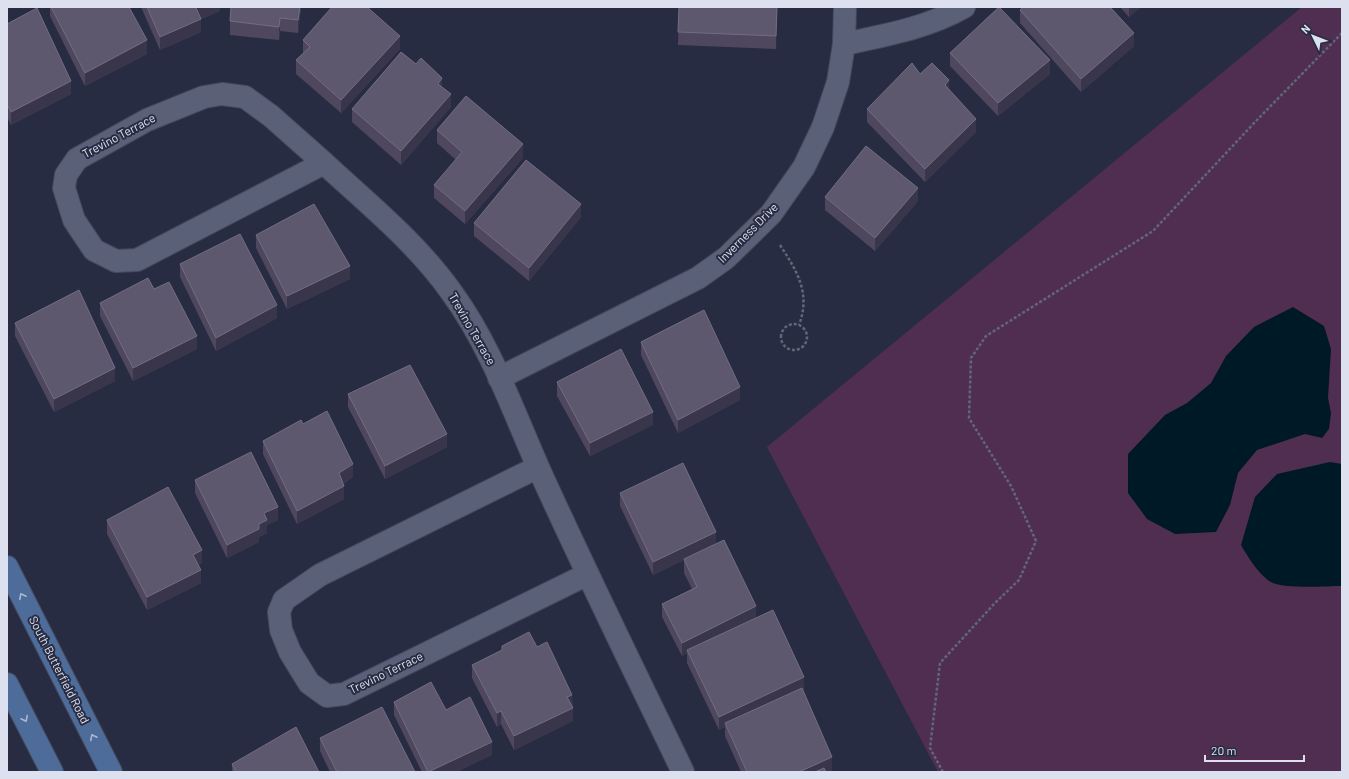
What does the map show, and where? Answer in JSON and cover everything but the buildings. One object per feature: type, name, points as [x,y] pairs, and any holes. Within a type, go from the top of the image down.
[{"type":"main road","name":"South Butterfield Road","points":[[7,567],[111,772]]},
{"type":"main road","points":[[7,684],[52,772]]},
{"type":"street","name":"Inverness Drive","points":[[499,378],[698,278],[726,258],[771,214],[804,167],[820,134],[838,82],[844,44],[845,7]]},
{"type":"street","points":[[844,44],[907,31],[947,17],[964,7]]},
{"type":"street","name":"Trevino Terrace","points":[[324,163],[137,260],[116,261],[94,250],[74,220],[64,188],[66,175],[77,159],[147,120],[204,97],[222,94],[246,97],[271,116],[324,163],[424,257],[453,294],[471,323],[499,378],[538,467],[683,772]]},
{"type":"street","name":"Trevino Terrace","points":[[538,467],[320,575],[284,600],[279,612],[281,630],[290,652],[309,683],[328,696],[344,694],[588,574]]},
{"type":"path","points":[[943,772],[930,748],[940,664],[995,603],[1019,580],[1036,541],[1011,486],[969,418],[971,358],[986,336],[1153,230],[1342,33]]},
{"type":"path","points":[[762,222],[774,236],[792,263],[804,289],[803,309],[799,325]]},
{"type":"path","points":[[794,324],[799,325],[805,331],[807,339],[804,346],[793,350],[783,343],[782,335],[786,328],[794,324]]},
{"type":"shaded area","points":[[1302,7],[1342,7],[1342,772],[938,772],[767,447]]},
{"type":"water","points":[[1293,307],[1324,326],[1331,349],[1328,398],[1331,413],[1329,429],[1322,438],[1305,434],[1257,450],[1238,473],[1230,505],[1216,532],[1175,534],[1147,519],[1128,493],[1128,454],[1165,415],[1187,403],[1211,383],[1226,356],[1254,327]]},
{"type":"water","points":[[1330,462],[1342,464],[1342,586],[1297,587],[1273,583],[1259,572],[1241,545],[1255,497],[1277,474]]}]
